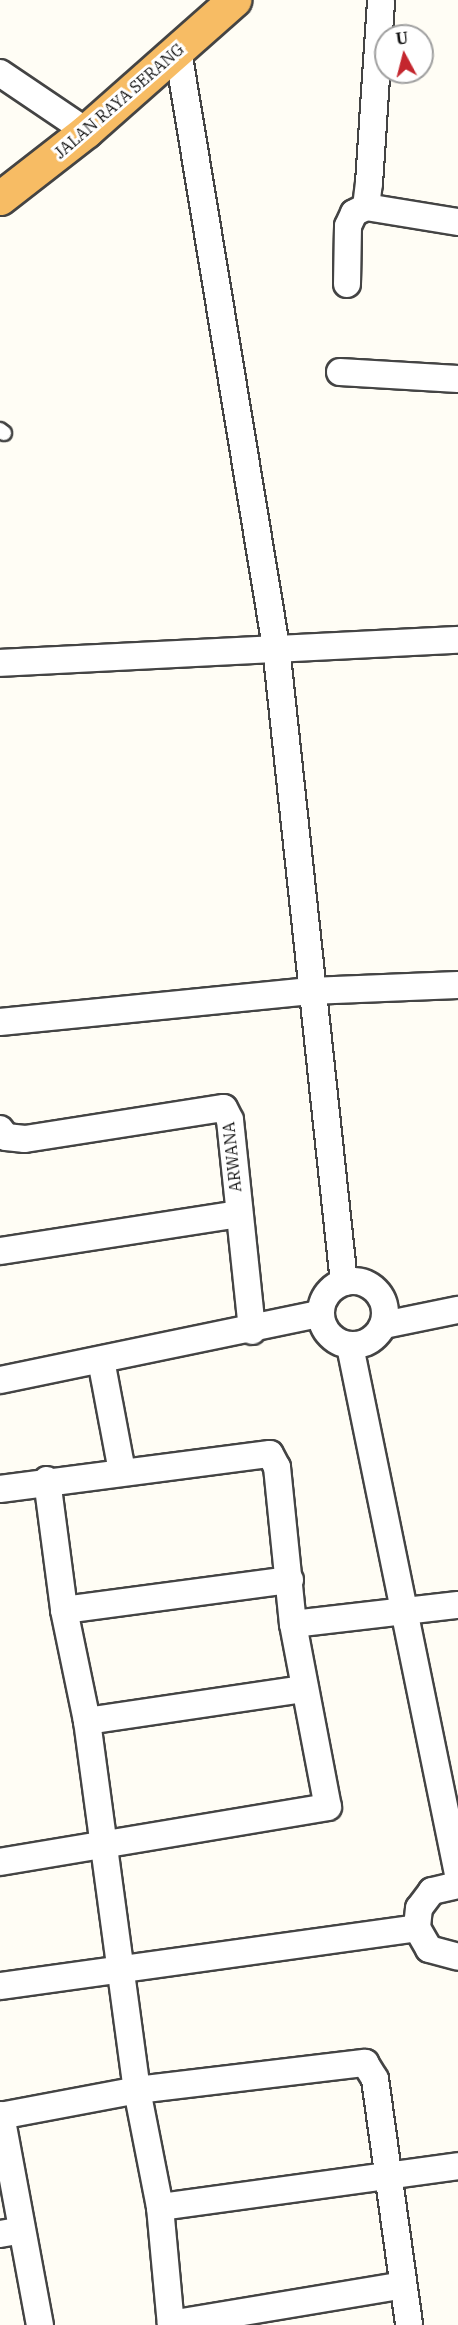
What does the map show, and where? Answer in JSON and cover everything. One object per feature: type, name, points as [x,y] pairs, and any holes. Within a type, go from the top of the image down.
[{"type":"highway","name":"JALAN RAYA SERANG","points":[[0,198],[86,131],[234,0]]},
{"type":"street","points":[[366,207],[381,0]]},
{"type":"street","points":[[178,51],[276,647],[310,991],[344,1282]]},
{"type":"street","points":[[0,74],[86,131]]},
{"type":"street","points":[[347,284],[348,226],[354,213],[366,207],[458,222]]},
{"type":"street","points":[[340,372],[458,379]]},
{"type":"street","points":[[0,663],[276,647],[458,640]]},
{"type":"street","points":[[0,1022],[310,991],[458,985]]},
{"type":"street","name":"ARWANA","points":[[0,1129],[6,1137],[25,1139],[224,1108],[230,1120],[252,1331]]},
{"type":"street","points":[[0,1251],[238,1214]]},
{"type":"street","points":[[344,1282],[362,1282],[377,1291],[385,1307],[384,1325],[376,1337],[350,1346],[329,1336],[320,1314],[326,1294],[344,1282]]},
{"type":"street","points":[[384,1325],[458,1310]]},
{"type":"street","points":[[0,1380],[252,1331],[320,1314]]},
{"type":"street","points":[[350,1346],[409,1612],[458,1874]]},
{"type":"street","points":[[101,1360],[122,1471]]},
{"type":"street","points":[[0,1489],[47,1480],[270,1454],[277,1467],[293,1624],[328,1807],[102,1843],[0,1862]]},
{"type":"street","points":[[47,1480],[64,1610],[87,1721],[119,1971],[137,2090],[160,2207],[171,2325],[403,2285]]},
{"type":"street","points":[[64,1610],[290,1580]]},
{"type":"street","points":[[293,1624],[458,1605]]},
{"type":"street","points":[[87,1721],[306,1689]]},
{"type":"street","points":[[458,1885],[432,1891],[419,1908],[417,1928],[429,1949],[458,1957]]},
{"type":"street","points":[[0,1986],[417,1928]]},
{"type":"street","points":[[40,2325],[11,2232],[1,2116],[137,2090],[365,2063],[375,2079],[409,2325]]},
{"type":"street","points":[[160,2207],[458,2166]]}]
